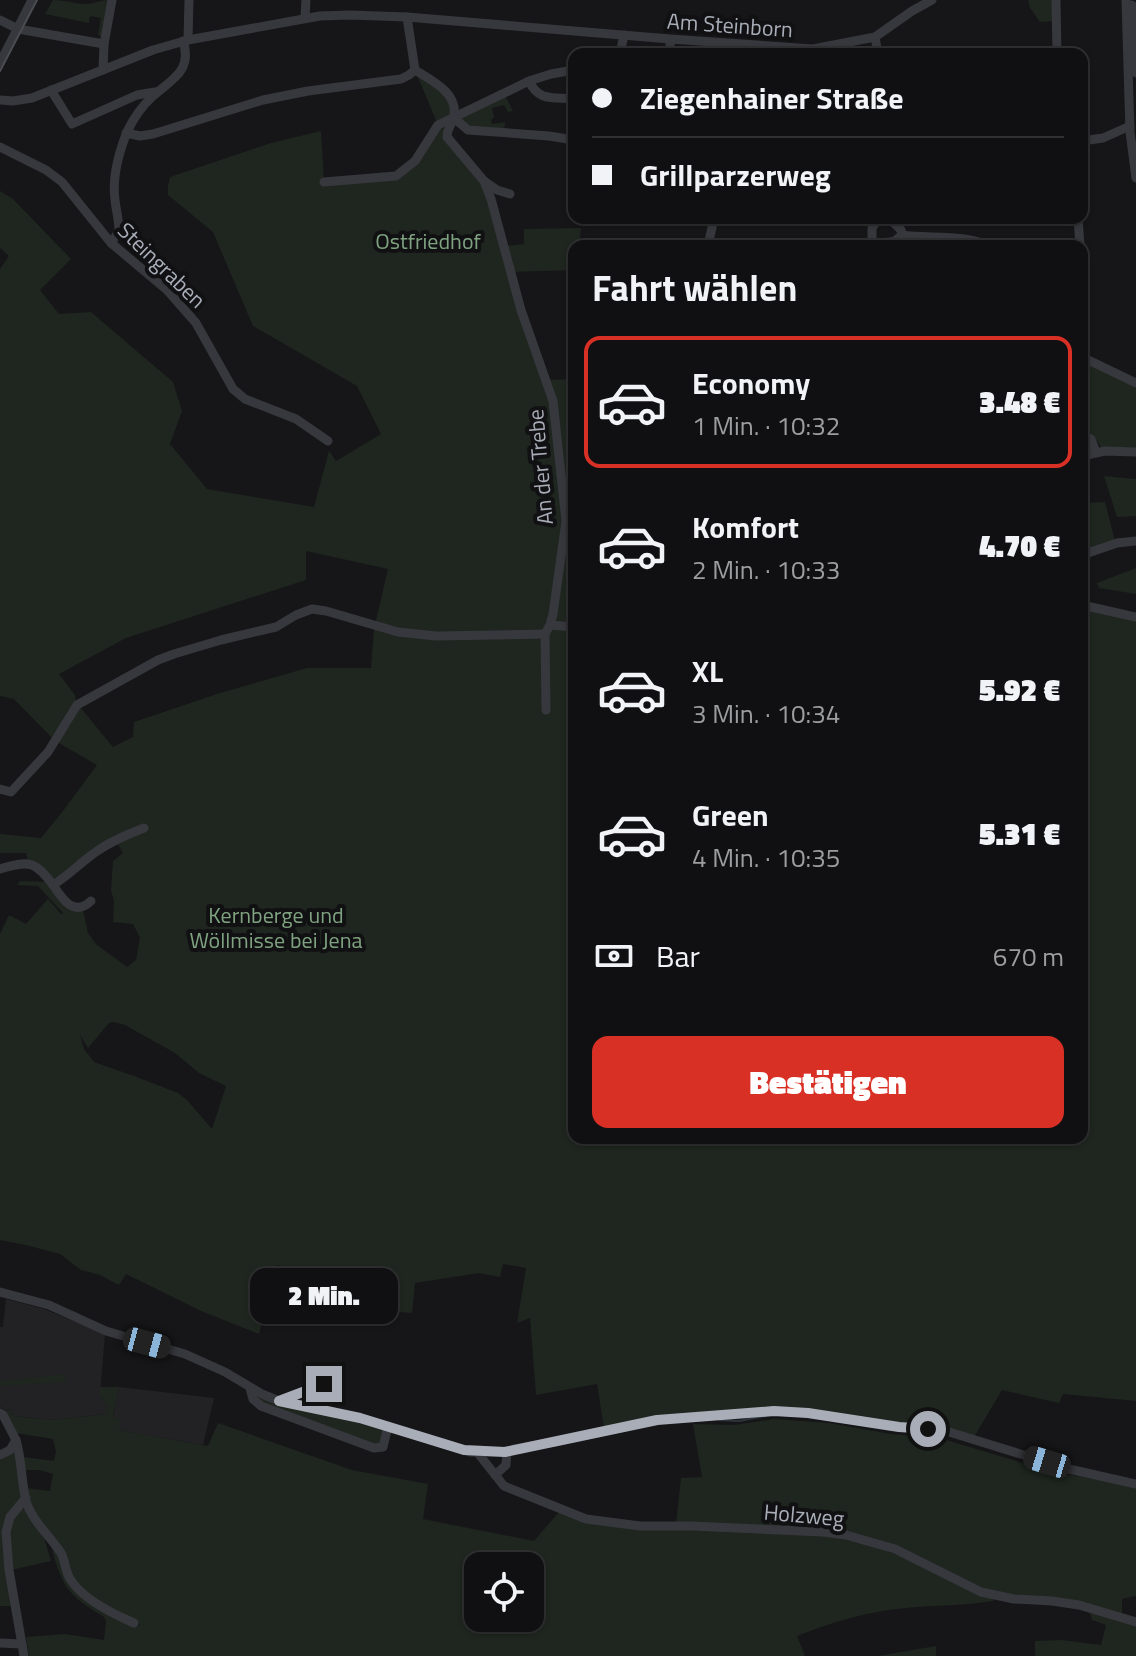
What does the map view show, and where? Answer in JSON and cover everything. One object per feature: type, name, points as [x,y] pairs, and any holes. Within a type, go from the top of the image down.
[{"type":"street","points":[[0,63],[32,0]]},
{"type":"street","points":[[103,70],[112,0]]},
{"type":"street","points":[[111,243],[119,231],[114,197],[116,171],[126,133],[141,108],[177,77],[183,65],[189,0]]},
{"type":"street","points":[[305,18],[306,0]]},
{"type":"street","name":"Am Steinborn","points":[[829,48],[876,45],[912,11],[932,0]]},
{"type":"street","points":[[1056,0],[1057,48]]},
{"type":"street","points":[[1129,0],[1136,73]]},
{"type":"street","points":[[1129,0],[1130,126],[1136,178]]},
{"type":"street","name":"Am Steinborn","points":[[0,100],[32,98],[185,40],[305,18],[350,15],[407,17],[624,35],[734,48]]},
{"type":"street","points":[[126,133],[140,136],[153,134],[263,100],[401,79],[415,70],[407,17]]},
{"type":"street","points":[[0,20],[18,29],[104,44]]},
{"type":"street","points":[[621,48],[624,35]]},
{"type":"street","name":"An der Trebe","points":[[415,70],[445,89],[452,100],[454,118],[447,129],[447,137],[484,181],[510,194]]},
{"type":"street","points":[[324,182],[396,176],[415,161],[438,125],[529,81],[568,71]]},
{"type":"street","points":[[529,81],[542,96],[568,98]]},
{"type":"street","points":[[51,90],[72,124],[137,95],[159,92]]},
{"type":"street","points":[[454,118],[468,130],[568,139]]},
{"type":"street","points":[[1088,140],[1103,138],[1130,126]]},
{"type":"street","name":"Steingraben","points":[[0,147],[46,170],[62,182],[111,243],[177,299],[196,323],[233,389],[245,399],[296,419],[328,441]]},
{"type":"street","name":"An der Trebe","points":[[484,181],[521,310],[553,401],[566,521],[548,629],[546,710]]},
{"type":"street","points":[[895,224],[902,235]]},
{"type":"street","points":[[896,240],[902,235],[971,240]]},
{"type":"street","points":[[1088,360],[1136,383]]},
{"type":"street","points":[[1088,438],[1096,452]]},
{"type":"street","points":[[1088,454],[1136,452]]},
{"type":"street","points":[[1088,553],[1117,543],[1136,541]]},
{"type":"street","points":[[1088,606],[1136,617]]},
{"type":"street","points":[[0,789],[11,792],[48,752],[77,705],[158,660],[276,627],[312,609],[398,632],[436,636],[568,627]]},
{"type":"street","points":[[53,885],[114,841],[144,828]]},
{"type":"street","points":[[0,869],[33,864],[43,871],[70,905],[80,908],[91,901]]},
{"type":"street","points":[[0,1292],[49,1305],[106,1331],[185,1354],[279,1401],[345,1414],[464,1450],[507,1452],[657,1420],[774,1411],[946,1431],[1069,1469],[1136,1484]]},
{"type":"street","points":[[279,1401],[324,1384]]},
{"type":"street","points":[[250,1388],[253,1399],[261,1406],[374,1448],[383,1447],[388,1426]]},
{"type":"street","points":[[0,1413],[16,1440],[28,1506],[61,1554],[70,1579],[109,1612],[134,1623]]},
{"type":"street","points":[[5,1452],[16,1440]]},
{"type":"street","name":"Holzweg","points":[[477,1452],[504,1486],[586,1519],[640,1526],[846,1535],[895,1549],[981,1592],[1014,1599],[1079,1605],[1136,1622]]},
{"type":"street","points":[[495,1475],[506,1465],[507,1452]]},
{"type":"street","points":[[24,1656],[9,1570],[6,1532],[10,1517],[26,1498]]},
{"type":"street","points":[[0,1643],[22,1644]]},
{"type":"shaded area","points":[[6,1299],[44,1309],[105,1334],[100,1395],[107,1407],[106,1414],[52,1420],[13,1416],[11,1409],[6,1411],[0,1407],[0,1327],[3,1327]]},
{"type":"shaded area","points":[[119,1387],[214,1398],[203,1445],[118,1430],[113,1418]]},
{"type":"green space","points":[[53,0],[86,4],[109,0],[101,36],[98,35],[101,18],[91,16],[89,23],[45,14]]},
{"type":"green space","points":[[1028,0],[1052,0],[1054,21],[1040,22]]},
{"type":"green space","points":[[415,70],[445,89],[454,118],[447,129],[484,181],[505,246],[524,244],[524,229],[581,228],[580,240],[568,240],[568,270],[511,272],[545,380],[568,379],[568,1144],[1088,1144],[1088,610],[1136,621],[1136,1401],[1063,1394],[1059,1403],[1002,1390],[974,1437],[799,1410],[604,1428],[597,1384],[536,1395],[530,1318],[517,1323],[526,1268],[503,1264],[500,1277],[479,1273],[415,1283],[412,1313],[341,1308],[344,1279],[277,1265],[259,1334],[201,1311],[126,1274],[119,1285],[81,1270],[60,1254],[0,1240],[0,934],[9,915],[26,924],[48,899],[63,913],[38,886],[17,885],[20,881],[47,882],[83,910],[88,933],[96,944],[127,967],[136,960],[140,938],[133,924],[113,922],[113,861],[123,853],[115,839],[55,881],[28,861],[26,853],[0,853],[0,834],[41,838],[97,765],[57,742],[80,707],[113,747],[133,737],[134,722],[220,693],[307,668],[371,668],[374,629],[388,569],[306,551],[306,580],[126,638],[59,674],[75,695],[76,702],[53,739],[14,699],[0,696],[0,269],[9,256],[0,248],[0,191],[13,199],[71,259],[40,290],[59,314],[91,312],[173,382],[182,411],[170,444],[207,489],[314,507],[329,451],[336,461],[381,434],[357,386],[253,326],[213,232],[168,195],[170,177],[271,143],[321,131],[324,182],[396,176],[416,161],[438,125]],"holes":[[[114,1022],[175,1053],[199,1073],[226,1086],[212,1129],[178,1093],[94,1062],[84,1049],[80,1035],[88,1048],[109,1023]]]},
{"type":"green space","points":[[503,92],[513,111],[508,112],[504,105],[492,108],[494,117],[491,120],[492,124],[505,122],[504,132],[468,130],[454,118]]},
{"type":"green space","points":[[1088,364],[1136,387],[1136,449],[1101,447],[1094,436],[1088,434]]},
{"type":"green space","points":[[1104,476],[1136,479],[1136,516],[1117,517]]},
{"type":"green space","points":[[1105,502],[1115,541],[1088,551],[1088,503]]},
{"type":"green space","points":[[1136,568],[1136,594],[1099,588],[1097,583]]},
{"type":"green space","points":[[66,1374],[66,1382],[0,1386],[0,1381]]},
{"type":"green space","points":[[100,1387],[119,1387],[113,1417],[120,1419],[119,1430],[208,1446],[218,1423],[352,1470],[428,1484],[423,1519],[534,1541],[559,1512],[586,1522],[606,1525],[824,1535],[896,1554],[993,1601],[864,1614],[797,1636],[805,1656],[29,1656],[26,1637],[65,1634],[104,1640],[104,1617],[69,1590],[63,1581],[52,1544],[68,1579],[80,1594],[118,1619],[136,1627],[140,1624],[93,1599],[74,1580],[62,1554],[36,1515],[26,1488],[50,1491],[53,1474],[24,1470],[23,1457],[54,1461],[56,1451],[53,1439],[16,1433],[3,1413],[11,1409],[13,1416],[52,1420],[106,1414],[107,1407],[100,1395]]},
{"type":"green space","points":[[254,1394],[379,1427],[383,1430],[379,1445],[262,1405]]},
{"type":"green space","points":[[775,1419],[829,1423],[943,1439],[1053,1472],[1136,1486],[1136,1596],[1122,1599],[1122,1616],[983,1589],[857,1534],[676,1524],[681,1478],[702,1477],[693,1424],[734,1425]]},
{"type":"green space","points":[[14,1448],[23,1497],[9,1516],[13,1606],[0,1606],[0,1460]]},
{"type":"green space","points":[[26,1507],[44,1538],[51,1561],[11,1570],[9,1535],[14,1519]]},
{"type":"green space","points":[[1089,1610],[1136,1624],[1136,1656],[1035,1656],[1035,1641],[1062,1640],[1101,1645],[1106,1625],[1092,1620]]},
{"type":"green space","points":[[936,1646],[936,1656],[877,1656]]},
{"type":"waterway","points":[[720,1420],[739,1421],[765,1416]]},
{"type":"tram line","points":[[0,71],[37,0]]},
{"type":"route","points":[[324,1384],[279,1401],[360,1418],[477,1452],[505,1452],[657,1420],[774,1411],[928,1429]]},
{"type":"park label","name":"Ostfriedhof","points":[[428,241]]},
{"type":"park label","name":"Kernberge und Wöllmisse bei Jena","points":[[276,928]]}]
